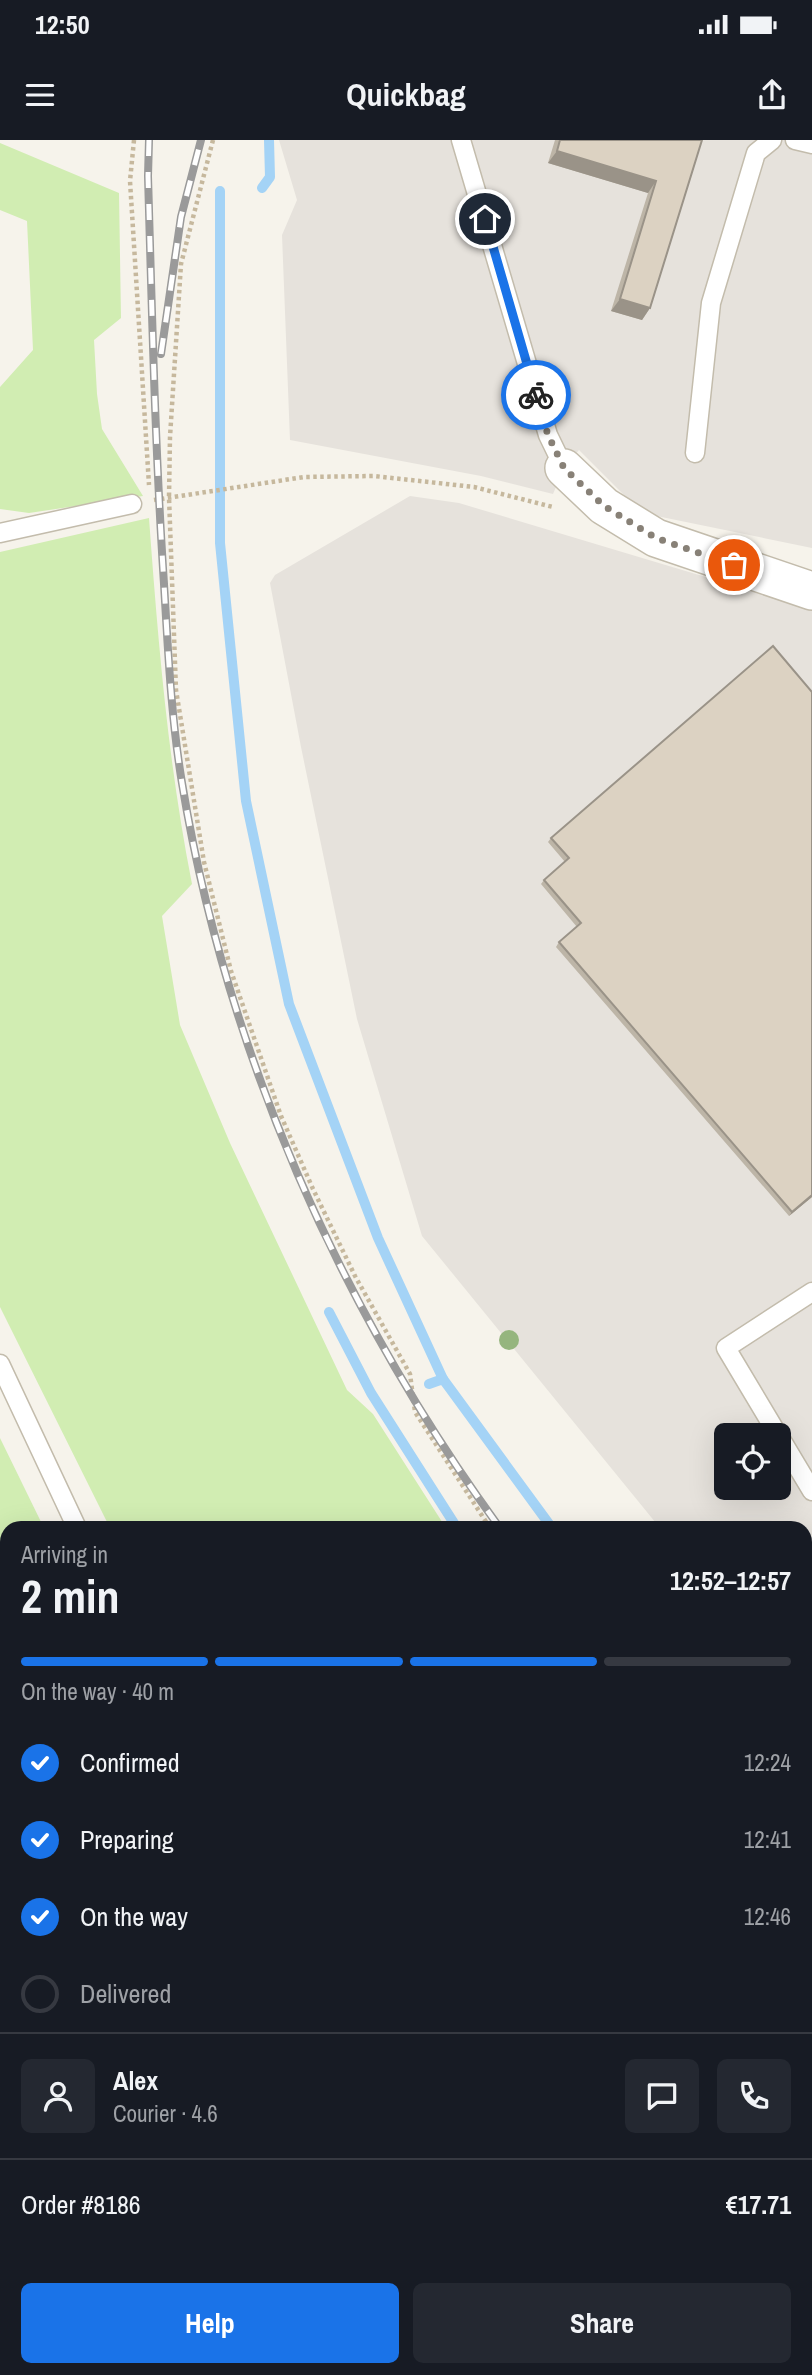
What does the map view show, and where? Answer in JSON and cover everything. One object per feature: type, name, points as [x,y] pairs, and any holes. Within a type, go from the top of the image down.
[{"type":"street","points":[[564,468],[604,506],[656,538],[812,591]]},
{"type":"lane","points":[[461,140],[548,435],[564,468]]},
{"type":"lane","points":[[695,453],[711,303],[756,153],[772,140]]},
{"type":"lane","points":[[795,140],[812,144]]},
{"type":"lane","points":[[0,533],[132,504]]},
{"type":"lane","points":[[772,1423],[726,1349],[812,1292]]},
{"type":"lane","points":[[0,1364],[74,1521]]},
{"type":"lane","points":[[791,1455],[812,1491]]},
{"type":"path","points":[[134,140],[130,181],[150,501],[304,477],[374,476],[474,487],[562,509],[604,506]]},
{"type":"path","points":[[213,140],[181,264],[169,497],[176,690],[204,862],[231,971],[281,1116],[355,1276],[410,1374],[415,1412],[485,1521]]},
{"type":"shaded area","points":[[279,140],[812,140],[812,548],[642,513],[579,450],[564,468],[553,494],[481,476],[290,440],[282,235],[297,200]]},
{"type":"shaded area","points":[[410,496],[459,503],[812,609],[812,1521],[654,1521],[422,1236],[357,1019],[270,583],[275,575]]},
{"type":"green space","points":[[0,143],[119,193],[121,318],[94,340],[97,394],[102,429],[143,496],[29,513],[0,509],[0,387],[33,350],[27,221],[0,210]]},
{"type":"green space","points":[[149,518],[170,747],[192,884],[162,916],[180,1025],[230,1143],[347,1390],[373,1414],[442,1521],[107,1521],[0,1307],[0,552]]},
{"type":"green space","points":[[0,1438],[41,1521],[0,1521]]},
{"type":"building","points":[[560,140],[702,140],[650,308],[620,299],[656,181],[557,151]]},
{"type":"building","points":[[773,646],[812,692],[812,1195],[792,1212],[559,942],[581,923],[544,880],[569,858],[551,838]]},
{"type":"waterway","points":[[262,188],[270,177],[269,140]]},
{"type":"waterway","points":[[220,191],[220,543],[246,801],[289,1004],[378,1238],[443,1379]]},
{"type":"waterway","points":[[329,1312],[371,1393],[453,1521]]},
{"type":"waterway","points":[[429,1384],[443,1379],[547,1521]]},
{"type":"railway","points":[[149,140],[156,431],[169,659],[178,758],[202,883],[228,982],[260,1079],[298,1174],[341,1267],[389,1357],[442,1444],[495,1521]]},
{"type":"railway","points":[[161,354],[181,217],[201,140]]},
{"type":"way so far","points":[[536,395],[548,435],[564,468],[604,506],[656,538],[734,565]]},
{"type":"route","points":[[485,219],[536,395]]}]
